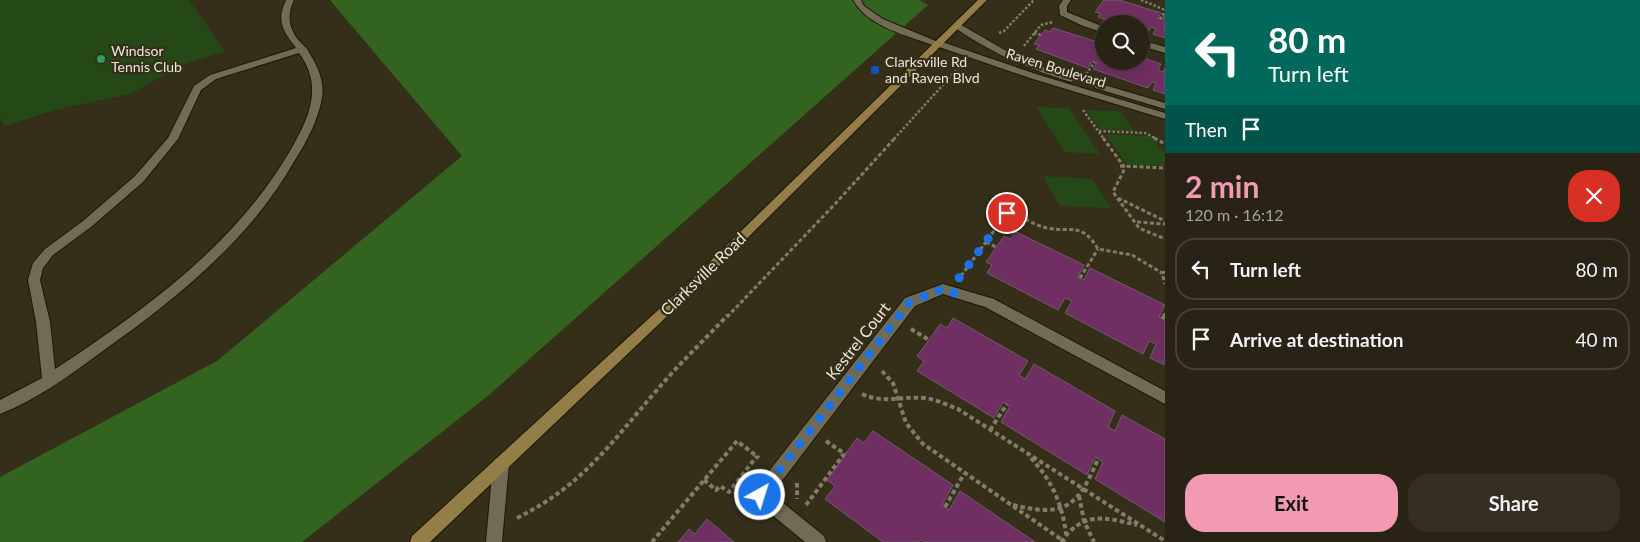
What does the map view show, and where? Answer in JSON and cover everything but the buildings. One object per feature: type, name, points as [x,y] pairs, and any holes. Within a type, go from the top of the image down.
[{"type":"street","points":[[0,407],[49,381],[173,292],[225,245],[270,192],[293,158],[315,104],[319,88],[316,75],[303,49],[290,34],[285,24],[283,13],[290,0]]},
{"type":"street","name":"Raven Boulevard","points":[[857,0],[858,4],[867,14],[939,44],[1112,94],[1165,106]]},
{"type":"street","name":"Clarksville Road","points":[[418,542],[698,281],[983,0]]},
{"type":"street","points":[[1068,0],[1063,6],[1063,13],[1095,27]]},
{"type":"street","name":"Raven Boulevard","points":[[958,26],[979,42],[1029,70]]},
{"type":"street","points":[[1150,46],[1165,50]]},
{"type":"street","points":[[49,381],[43,322],[34,280],[37,266],[49,252],[87,224],[158,159],[173,139],[197,88],[203,83],[213,77],[303,49]]},
{"type":"street","name":"Raven Boulevard","points":[[1112,94],[1165,116]]},
{"type":"street","name":"Kestrel Court","points":[[818,542],[760,495],[910,302],[943,289],[989,303],[1165,398]]},
{"type":"street","points":[[494,538],[501,464]]},
{"type":"path","points":[[994,34],[1004,32],[1034,0]]},
{"type":"path","points":[[1141,0],[1165,10],[1160,19]]},
{"type":"path","points":[[1023,47],[1041,25],[1060,20]]},
{"type":"path","points":[[1034,33],[1041,35]]},
{"type":"path","points":[[1084,77],[1095,62]]},
{"type":"path","points":[[494,538],[514,520],[538,510],[568,488],[600,459],[634,415],[674,371],[863,174],[960,66]]},
{"type":"path","points":[[1083,110],[1122,166]]},
{"type":"path","points":[[1098,131],[1146,133],[1164,142],[1165,137]]},
{"type":"path","points":[[1122,166],[1165,168]]},
{"type":"path","points":[[1122,166],[1112,192],[1165,222]]},
{"type":"path","points":[[1118,197],[1139,228],[1165,239]]},
{"type":"path","points":[[954,293],[959,278],[1007,213],[1018,214],[1047,228],[1075,229],[1086,234],[1098,249]]},
{"type":"path","points":[[1136,222],[1165,222]]},
{"type":"path","points":[[986,242],[996,247]]},
{"type":"path","points":[[1098,249],[1132,254],[1164,273],[1162,278],[1165,284]]},
{"type":"path","points":[[1080,278],[1098,249]]},
{"type":"path","points":[[1163,319],[1165,313]]},
{"type":"path","points":[[905,336],[915,323]]},
{"type":"path","points":[[910,329],[929,340]]},
{"type":"path","points":[[875,376],[885,363]]},
{"type":"path","points":[[880,370],[892,380],[897,389],[898,400],[905,422],[916,438],[964,474],[1062,541],[1070,529],[1084,521],[1104,517],[1140,525]]},
{"type":"path","points":[[856,402],[866,388]]},
{"type":"path","points":[[862,394],[871,400],[881,402],[924,398],[958,409],[1165,541]]},
{"type":"path","points":[[990,430],[1007,404]]},
{"type":"path","points":[[821,448],[832,433]]},
{"type":"path","points":[[654,541],[704,480],[737,441],[758,457],[729,492],[720,486],[716,490],[704,480]]},
{"type":"path","points":[[801,477],[796,485],[797,499],[802,504],[807,505],[845,454],[826,441]]},
{"type":"path","points":[[1027,453],[1050,478],[1058,495],[1066,534]]},
{"type":"path","points":[[1009,504],[1040,511],[1061,507],[1075,501],[1084,489],[1098,459]]},
{"type":"path","points":[[945,507],[964,474]]},
{"type":"path","points":[[1079,495],[1084,521],[1094,542]]},
{"type":"green space","name":"Windsor Tennis Club","points":[[0,0],[189,0],[225,51],[180,66],[130,94],[59,109],[4,126],[0,116]]},
{"type":"green space","points":[[330,0],[919,0],[928,5],[489,395],[302,542],[0,542],[0,477],[217,361],[462,156]]},
{"type":"green space","points":[[1036,107],[1069,108],[1100,154],[1065,152]]},
{"type":"green space","points":[[1086,110],[1120,111],[1134,131],[1100,129]]},
{"type":"green space","points":[[1105,134],[1151,136],[1165,154],[1165,166],[1127,165]]},
{"type":"green space","points":[[1043,176],[1092,179],[1111,208],[1060,206]]},
{"type":"place","name":"Windsor Tennis Club","points":[[101,59]]},
{"type":"place","name":"Clarksville Rd and Raven Blvd","points":[[875,70]]},
{"type":"route","points":[[760,495],[910,302],[943,289],[954,293],[959,278],[1007,213]]}]
